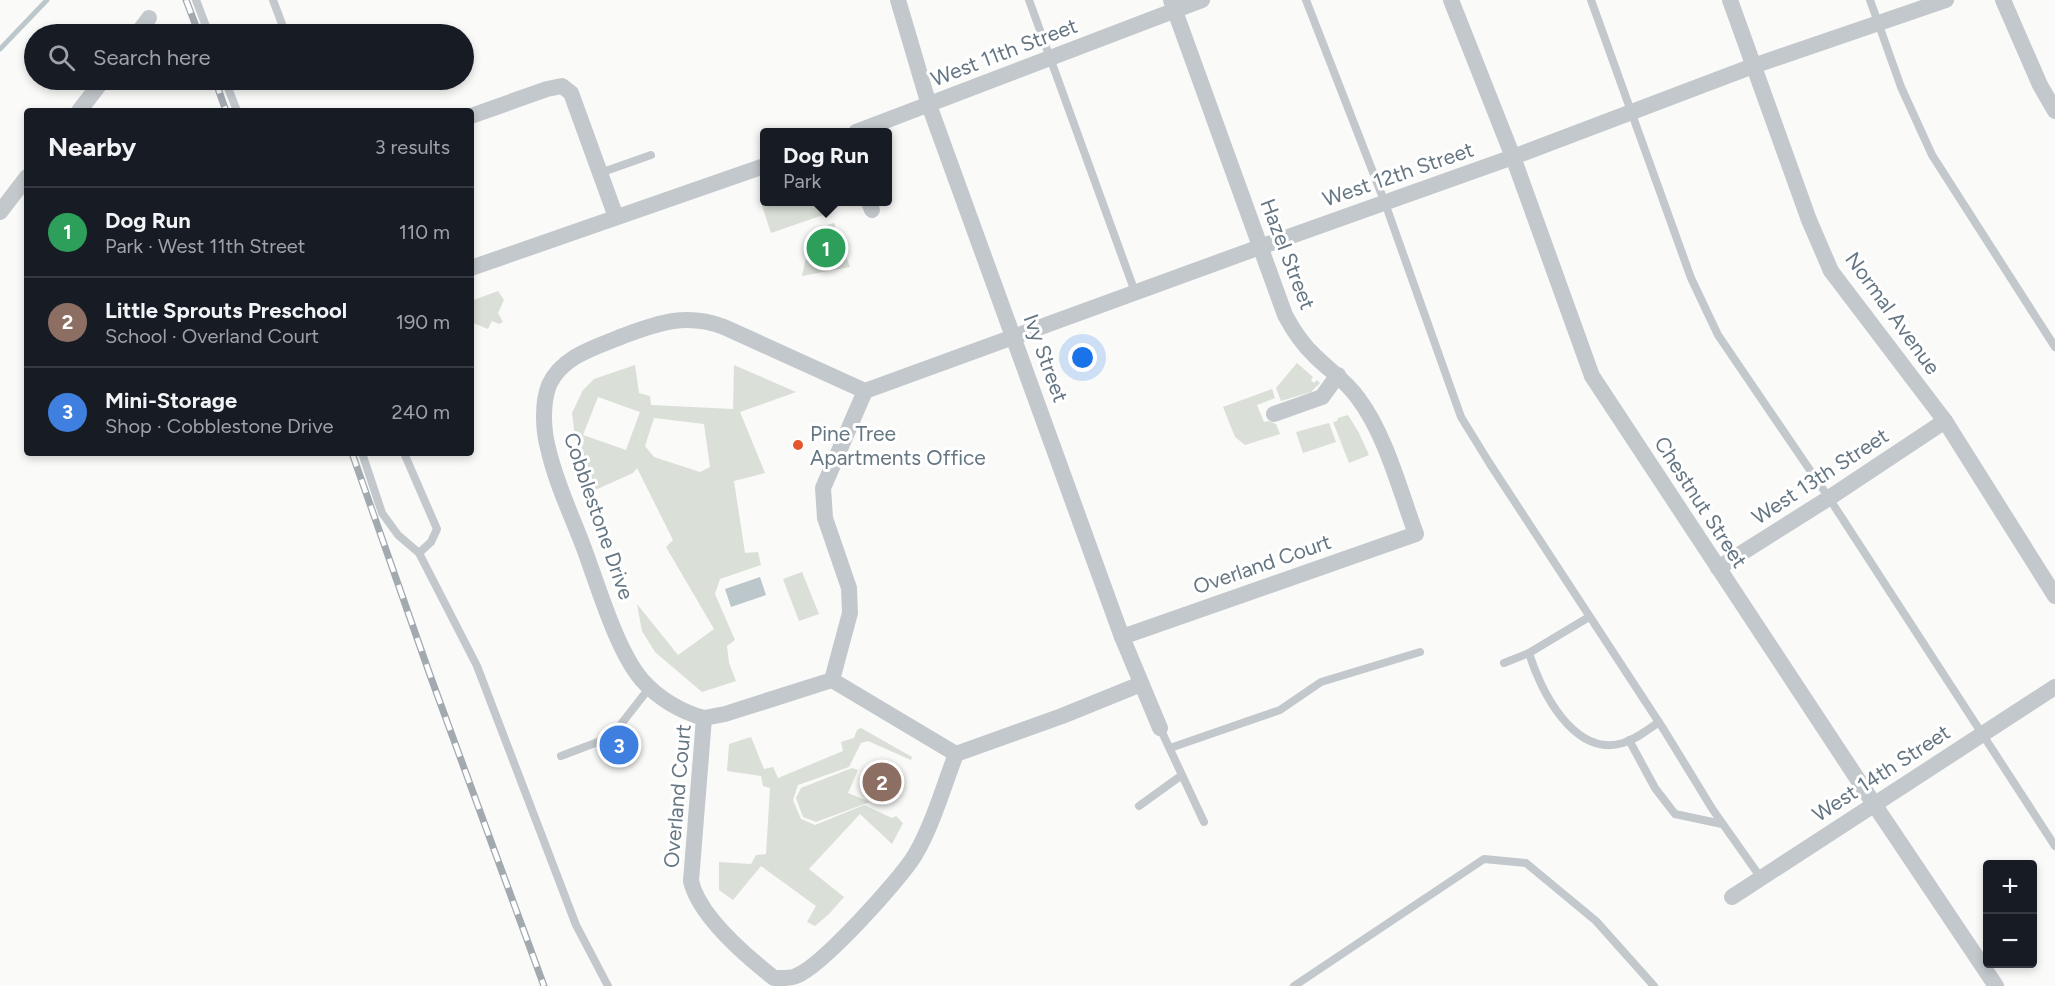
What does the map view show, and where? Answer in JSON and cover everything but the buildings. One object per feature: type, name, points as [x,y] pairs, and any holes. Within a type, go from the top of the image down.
[{"type":"street","name":"Ivy Street","points":[[898,0],[929,105],[1122,637],[1160,728]]},
{"type":"street","name":"West 11th Street","points":[[867,128],[1050,58],[1172,5],[1202,0]]},
{"type":"street","name":"Chestnut Street","points":[[1451,0],[1513,157],[1592,376],[1996,986]]},
{"type":"street","name":"Normal Avenue","points":[[1730,0],[1809,220],[1831,271],[1945,421],[2055,596]]},
{"type":"street","name":"West 12th Street","points":[[865,391],[1513,157],[1753,66],[1947,0]]},
{"type":"street","points":[[2003,0],[2040,85],[2055,111]]},
{"type":"street","name":"Hazel Street","points":[[1172,5],[1285,315],[1296,334],[1315,357],[1338,375],[1359,399],[1377,431],[1416,534]]},
{"type":"street","points":[[144,24],[149,18]]},
{"type":"street","points":[[474,115],[547,88],[562,86],[571,93],[616,217]]},
{"type":"street","points":[[81,108],[95,90]]},
{"type":"street","points":[[474,267],[760,168]]},
{"type":"street","points":[[0,212],[24,181]]},
{"type":"street","name":"Cobblestone Drive","points":[[704,717],[687,713],[642,680],[620,642],[548,448],[544,404],[549,385],[556,374],[579,353],[649,326],[685,319],[706,320],[724,327],[865,391]]},
{"type":"street","points":[[1274,414],[1322,397],[1338,375]]},
{"type":"street","points":[[865,391],[823,488],[825,518],[849,588],[850,612],[832,680],[956,754],[1062,716],[1140,684]]},
{"type":"street","name":"West 13th Street","points":[[1718,568],[1945,421]]},
{"type":"street","name":"Overland Court","points":[[1122,637],[1416,534]]},
{"type":"street","name":"Overland Court","points":[[832,680],[725,714],[704,717],[692,882],[694,894],[703,909],[770,982],[798,976],[824,956],[889,890],[914,857],[931,823],[956,754]]},
{"type":"street","name":"West 14th Street","points":[[1732,897],[2055,687]]},
{"type":"lane","points":[[196,0],[205,24]]},
{"type":"lane","points":[[273,0],[282,24]]},
{"type":"lane","points":[[1029,0],[1135,292]]},
{"type":"lane","points":[[1306,0],[1385,203],[1461,417],[1659,722],[1722,824],[1761,878]]},
{"type":"lane","points":[[1592,0],[1691,278],[1718,335],[1829,498],[2055,846]]},
{"type":"lane","points":[[1870,0],[1901,87],[1932,155],[2055,347]]},
{"type":"lane","points":[[229,90],[236,108]]},
{"type":"lane","points":[[600,173],[651,155]]},
{"type":"lane","points":[[363,456],[382,513],[398,535],[419,553],[477,666],[576,925],[609,986]]},
{"type":"lane","points":[[405,456],[437,529],[431,542],[419,553]]},
{"type":"lane","points":[[1504,663],[1529,653],[1589,617]]},
{"type":"lane","points":[[1170,748],[1280,710],[1321,682],[1420,652]]},
{"type":"lane","points":[[1529,653],[1535,674],[1548,699],[1567,724],[1586,739],[1605,746],[1623,743],[1659,722]]},
{"type":"lane","points":[[561,756],[611,737],[650,687]]},
{"type":"lane","points":[[1160,728],[1204,822]]},
{"type":"lane","points":[[1629,740],[1655,788],[1676,814],[1722,824]]},
{"type":"lane","points":[[1138,806],[1182,775]]},
{"type":"lane","points":[[1294,986],[1484,859],[1526,863],[1596,921],[1654,986]]},
{"type":"shaded area","points":[[762,206],[820,206],[823,215],[771,233]]},
{"type":"shaded area","points":[[834,223],[850,267],[802,276],[812,230]]},
{"type":"shaded area","points":[[498,291],[504,300],[498,313],[503,322],[499,324],[492,321],[488,329],[474,323],[474,300]]},
{"type":"shaded area","points":[[1297,363],[1313,377],[1311,380],[1314,383],[1317,380],[1320,383],[1311,392],[1281,401],[1276,388]]},
{"type":"shaded area","points":[[635,365],[639,393],[650,396],[651,405],[733,409],[734,365],[796,392],[740,412],[765,473],[734,481],[745,553],[758,552],[761,565],[720,579],[715,594],[735,640],[727,646],[729,663],[736,681],[702,692],[655,652],[642,631],[637,604],[678,655],[714,629],[666,547],[673,540],[637,468],[633,473],[593,491],[575,438],[572,413],[583,390],[594,379]],"holes":[[[598,397],[640,412],[626,450],[583,435]],[[654,418],[704,424],[710,467],[700,472],[654,457],[645,446]]]},
{"type":"shaded area","points":[[1272,389],[1275,398],[1257,405],[1264,422],[1269,421],[1276,424],[1280,434],[1245,445],[1235,437],[1223,407]]},
{"type":"shaded area","points":[[1348,415],[1369,455],[1349,463],[1333,422]]},
{"type":"shaded area","points":[[1329,423],[1336,442],[1303,453],[1296,432]]},
{"type":"shaded area","points":[[802,572],[819,614],[799,621],[783,579]]},
{"type":"shaded area","points":[[760,577],[766,595],[731,607],[725,589]]},
{"type":"shaded area","points":[[861,728],[912,757],[911,760],[868,741],[861,743],[849,767],[798,785],[793,800],[801,819],[815,825],[864,805],[892,818],[896,816],[903,823],[892,844],[860,814],[809,869],[844,897],[815,926],[807,922],[816,906],[761,866],[733,900],[719,890],[719,862],[751,864],[756,855],[766,854],[770,788],[763,786],[761,776],[727,771],[729,744],[751,737],[764,769],[773,767],[778,778],[843,751],[841,742],[854,738],[857,730]]},
{"type":"shaded area","points":[[852,768],[858,770],[848,793],[870,802],[816,822],[803,817],[796,798],[801,788]]},
{"type":"waterway","points":[[0,49],[47,0]]},
{"type":"railway","points":[[186,0],[195,24]]},
{"type":"railway","points":[[219,90],[225,108]]},
{"type":"railway","points":[[353,456],[430,675],[544,986]]},
{"type":"place","name":"Dog Run","points":[[826,248]]},
{"type":"place","name":"Pine Tree Apartments Office","points":[[798,445]]},
{"type":"place","name":"Mini-Storage","points":[[619,745]]},
{"type":"place","name":"Little Sprouts Preschool","points":[[882,782]]}]
